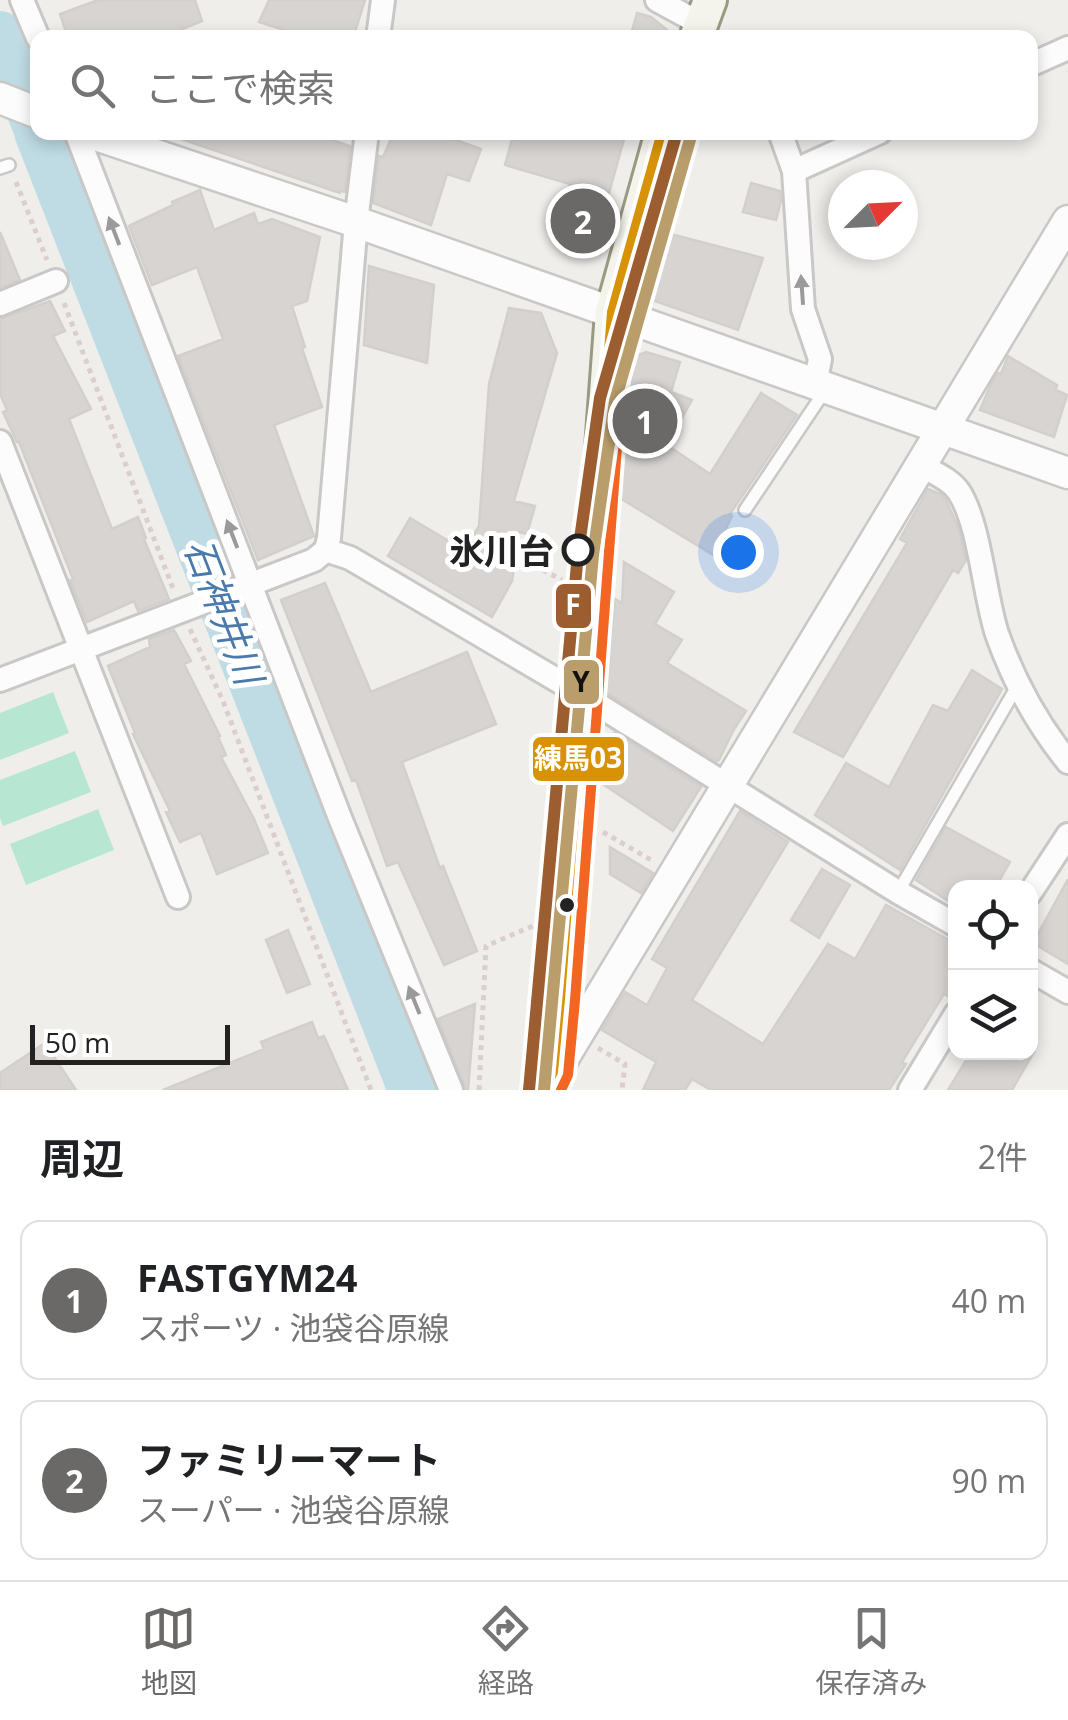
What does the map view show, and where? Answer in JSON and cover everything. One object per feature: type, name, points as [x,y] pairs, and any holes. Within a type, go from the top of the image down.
[{"type":"main road","points":[[548,1081],[584,696],[612,312],[660,140]]},
{"type":"street","points":[[22,0],[35,30]]},
{"type":"street","points":[[379,30],[382,0]]},
{"type":"street","points":[[658,0],[701,27]]},
{"type":"street","points":[[1038,61],[1068,48]]},
{"type":"street","points":[[0,98],[30,110]]},
{"type":"street","points":[[79,140],[248,584],[452,1090]]},
{"type":"street","points":[[111,140],[356,222],[1068,473]]},
{"type":"street","points":[[0,680],[314,560],[326,550],[366,140]]},
{"type":"street","points":[[783,140],[794,171],[804,309],[820,359],[821,387]]},
{"type":"street","points":[[794,171],[862,140]]},
{"type":"street","points":[[548,1081],[1068,221]]},
{"type":"street","points":[[0,304],[56,281]]},
{"type":"street","points":[[0,442],[178,897]]},
{"type":"street","points":[[921,466],[958,490],[967,510],[998,635],[1019,683],[1051,741],[1068,762]]},
{"type":"street","points":[[326,550],[350,558],[584,696],[948,921]]},
{"type":"street","points":[[1038,882],[1068,835]]},
{"type":"street","points":[[1038,975],[1068,992]]},
{"type":"street","points":[[910,1090],[948,1027]]},
{"type":"lane","points":[[746,510],[821,387]]},
{"type":"lane","points":[[898,892],[1019,683]]},
{"type":"path","points":[[516,556],[575,586]]},
{"type":"path","points":[[592,826],[653,862],[660,850]]},
{"type":"path","points":[[479,1090],[486,946],[547,920]]},
{"type":"path","points":[[594,1046],[625,1064],[622,1090]]},
{"type":"green space","points":[[53,692],[69,733],[0,760],[0,713]]},
{"type":"green space","points":[[75,751],[91,792],[3,826],[0,780]]},
{"type":"green space","points":[[98,809],[114,850],[26,885],[10,844]]},
{"type":"building","points":[[98,0],[195,0],[202,21],[180,30],[65,30],[60,14]]},
{"type":"building","points":[[269,0],[365,0],[356,30],[284,30],[259,22]]},
{"type":"building","points":[[637,13],[651,17],[667,30],[632,30]]},
{"type":"building","points":[[184,140],[332,140],[350,146],[345,192]]},
{"type":"building","points":[[390,140],[456,140],[481,149],[469,181],[447,174],[431,225],[373,203],[379,156],[383,157]]},
{"type":"building","points":[[512,140],[624,140],[599,229],[560,244],[571,207],[564,205],[570,184],[505,165]]},
{"type":"building","points":[[751,183],[780,191],[776,220],[743,212]]},
{"type":"building","points":[[200,190],[214,230],[254,213],[258,224],[272,219],[320,237],[307,301],[292,306],[322,407],[274,425],[314,536],[258,560],[178,356],[223,339],[197,267],[152,285],[129,226]]},
{"type":"building","points":[[0,232],[20,280],[0,288]]},
{"type":"building","points":[[663,232],[763,258],[738,330],[649,299],[644,288]]},
{"type":"building","points":[[369,266],[434,285],[427,363],[364,345]]},
{"type":"building","points":[[50,301],[65,331],[53,336],[91,409],[69,419],[112,529],[138,517],[169,599],[138,611],[134,601],[87,622],[19,442],[3,412],[7,410],[0,394],[0,319]]},
{"type":"building","points":[[509,308],[541,313],[557,353],[514,501],[535,506],[527,534],[519,532],[512,581],[492,617],[388,556],[410,518],[464,550],[479,526],[489,384]]},
{"type":"building","points":[[646,352],[680,362],[671,392],[692,400],[667,445],[710,474],[761,393],[797,415],[730,514],[713,555],[620,498],[636,356]]},
{"type":"building","points":[[1008,356],[1067,395],[1054,437],[980,410]]},
{"type":"building","points":[[928,489],[946,500],[966,560],[958,573],[953,570],[843,757],[794,732],[907,543],[900,539]]},
{"type":"building","points":[[624,562],[674,592],[655,624],[682,640],[667,663],[746,711],[717,761],[606,692],[615,599],[622,603]]},
{"type":"building","points":[[325,583],[371,692],[467,652],[496,724],[402,762],[440,868],[443,866],[477,951],[444,965],[398,862],[387,866],[356,780],[352,781],[281,600]]},
{"type":"building","points":[[174,630],[191,661],[184,664],[220,736],[226,755],[221,757],[268,853],[217,874],[201,833],[180,842],[108,666],[150,647],[149,639]]},
{"type":"building","points":[[972,670],[1002,689],[900,870],[815,815],[846,763],[889,787],[933,705],[948,711]]},
{"type":"building","points":[[615,733],[701,787],[673,831],[603,784],[607,736]]},
{"type":"building","points":[[740,811],[788,842],[692,1000],[763,1044],[828,944],[855,959],[886,905],[948,940],[948,996],[944,994],[889,1090],[711,1090],[692,1079],[685,1090],[643,1090],[656,1062],[602,1030],[625,992],[647,1005],[667,968],[652,959]]},
{"type":"building","points":[[946,827],[1010,862],[1000,880],[948,880],[948,901],[916,880]]},
{"type":"building","points":[[610,847],[653,873],[641,893],[610,874]]},
{"type":"building","points":[[822,869],[850,885],[819,938],[791,920]]},
{"type":"building","points":[[1068,879],[1068,964],[1038,946],[1038,934]]},
{"type":"building","points":[[288,930],[310,984],[287,993],[266,940]]},
{"type":"building","points":[[475,1004],[468,1090],[466,1090],[438,1019]]},
{"type":"building","points":[[312,1022],[318,1038],[324,1036],[348,1090],[163,1090],[264,1049],[261,1042]]},
{"type":"building","points":[[45,1043],[76,1090],[0,1090],[0,1073]]},
{"type":"building","points":[[966,1060],[1029,1060],[1012,1090],[948,1090]]},
{"type":"waterway","name":"石神井川","points":[[0,35],[30,110]]},
{"type":"waterway","name":"石神井川","points":[[41,140],[412,1090]]},
{"type":"transit line","name":"練馬03","points":[[544,1090],[553,1072],[560,999],[612,312],[660,140]]},
{"type":"transit line","name":"F","points":[[529,1090],[578,553],[600,398],[675,140]]},
{"type":"transit line","points":[[561,1090],[568,1075],[575,1000],[627,315],[675,140]]},
{"type":"transit line","name":"Y","points":[[544,1090],[593,555],[615,401],[690,140]]},
{"type":"place","name":"ファミリーマート","points":[[583,221]]},
{"type":"place","name":"FASTGYM24","points":[[645,421]]},
{"type":"place","name":"氷川台","points":[[578,550]]}]
